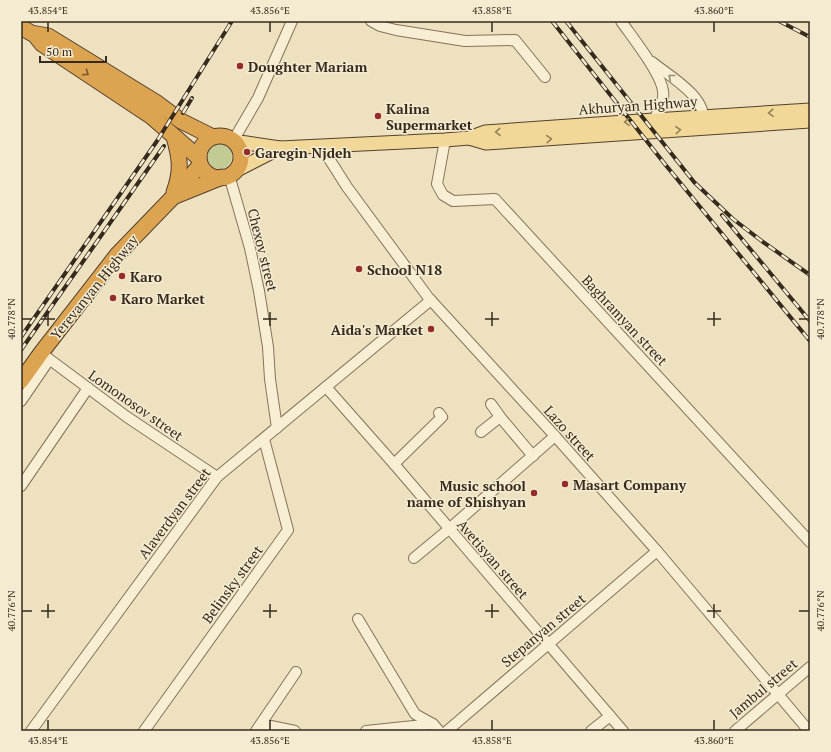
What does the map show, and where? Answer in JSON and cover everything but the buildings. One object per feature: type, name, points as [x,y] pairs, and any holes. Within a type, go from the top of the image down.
[{"type":"highway","points":[[27,30],[48,36],[157,103],[181,121],[213,137],[227,137],[233,141],[240,152],[238,166],[229,175],[209,175],[199,161],[152,117],[42,44],[27,30]]},
{"type":"highway","points":[[173,197],[178,183],[180,163],[174,137]]},
{"type":"highway","points":[[199,161],[199,151],[202,145],[213,137]]},
{"type":"highway","name":"Yerevanyan Highway","points":[[21,381],[45,356],[117,255],[173,197],[199,161]]},
{"type":"highway","name":"Yerevanyan Highway","points":[[173,197],[229,175]]},
{"type":"main road","name":"Akhuryan Highway","points":[[469,138],[486,143],[628,134],[703,122],[810,110]]},
{"type":"main road","name":"Akhuryan Highway","points":[[229,175],[280,148],[445,140],[469,138],[485,132],[654,120],[703,122],[810,121]]},
{"type":"main road","points":[[233,141],[280,148]]},
{"type":"street","points":[[233,141],[258,98],[292,21]]},
{"type":"street","points":[[371,21],[380,26],[396,30],[465,41],[515,40],[545,77]]},
{"type":"street","points":[[621,21],[647,58],[661,82],[664,92],[661,105],[654,120]]},
{"type":"street","points":[[647,58],[695,97],[701,106],[703,122]]},
{"type":"street","name":"Baghramyan street","points":[[445,140],[437,184],[443,194],[453,200],[494,199],[810,542]]},
{"type":"street","name":"Lazo street","points":[[321,146],[347,187],[431,300],[657,551],[809,731]]},
{"type":"street","name":"Chexov street","points":[[229,175],[250,248],[259,291],[268,346],[270,379],[276,428]]},
{"type":"street","name":"Alaverdyan street","points":[[31,731],[217,477],[431,300]]},
{"type":"street","points":[[21,401],[45,356]]},
{"type":"street","name":"Lomonosov street","points":[[45,356],[126,417],[217,477]]},
{"type":"street","name":"Avetisyan street","points":[[326,387],[623,731]]},
{"type":"street","points":[[21,486],[88,388]]},
{"type":"street","points":[[491,404],[533,456]]},
{"type":"street","points":[[394,464],[442,417],[439,413]]},
{"type":"street","points":[[481,432],[500,417]]},
{"type":"street","points":[[414,558],[555,436]]},
{"type":"street","name":"Belinsky street","points":[[144,731],[288,530],[264,439]]},
{"type":"street","name":"Stepanyan street","points":[[447,731],[657,551]]},
{"type":"street","points":[[358,619],[415,714],[436,728]]},
{"type":"street","name":"Jambul street","points":[[735,731],[810,667]]},
{"type":"street","points":[[295,731],[258,727],[296,672]]},
{"type":"street","points":[[591,731],[610,716]]},
{"type":"street","points":[[366,731],[436,728]]},
{"type":"green space","points":[[219,143],[228,147],[232,156],[228,165],[219,169],[210,165],[206,156],[210,147]]},
{"type":"railway","points":[[21,337],[157,141],[232,21]]},
{"type":"railway","points":[[552,21],[664,163],[810,341]]},
{"type":"railway","points":[[566,21],[694,182],[733,219],[810,275]]},
{"type":"railway","points":[[779,21],[810,37]]},
{"type":"railway","points":[[183,113],[192,98]]},
{"type":"railway","points":[[21,350],[164,146]]},
{"type":"railway","points":[[722,215],[810,321]]},
{"type":"place","name":"Doughter Mariam","points":[[240,66]]},
{"type":"place","name":"Kalina Supermarket","points":[[378,116]]},
{"type":"place","name":"Garegin Njdeh","points":[[247,152]]},
{"type":"place","name":"School N18","points":[[359,269]]},
{"type":"place","name":"Karo","points":[[122,276]]},
{"type":"place","name":"Karo Market","points":[[113,298]]},
{"type":"place","name":"Aida's Market","points":[[431,329]]},
{"type":"place","name":"Masart Company","points":[[565,484]]},
{"type":"place","name":"Music school name of Shishyan","points":[[534,493]]}]
